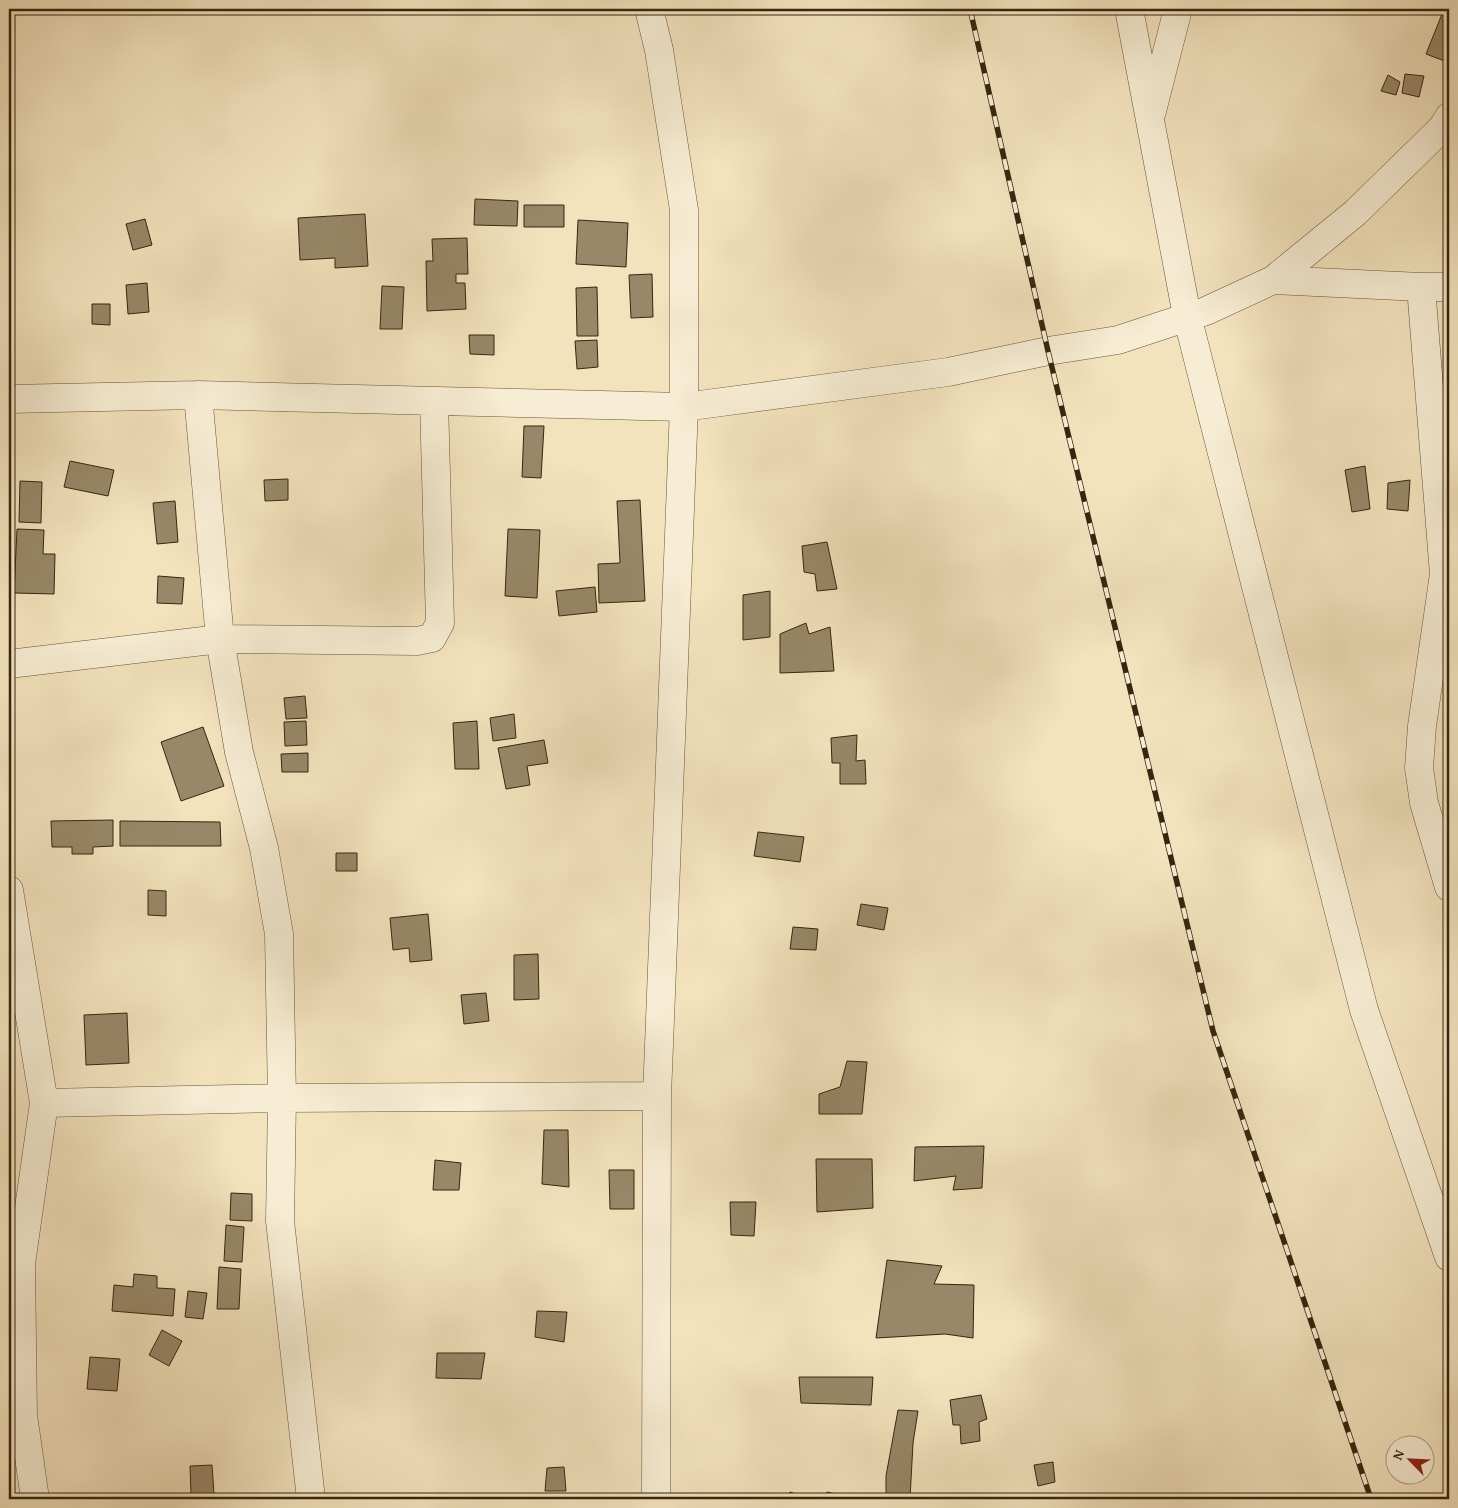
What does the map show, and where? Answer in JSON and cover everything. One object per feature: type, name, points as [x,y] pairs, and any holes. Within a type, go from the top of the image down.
[{"type":"street","points":[[649,9],[659,50],[684,210],[684,407],[657,1096],[656,1499]]},
{"type":"street","points":[[1129,9],[1187,316],[1364,1010],[1449,1257]]},
{"type":"street","points":[[1150,120],[1178,9]]},
{"type":"street","points":[[9,399],[198,396],[684,407],[948,372],[1048,351],[1118,340],[1206,311],[1274,280],[1355,212],[1442,128],[1449,117]]},
{"type":"street","points":[[1274,280],[1449,287]]},
{"type":"street","points":[[1421,287],[1444,574],[1422,726],[1419,768],[1424,803],[1449,887]]},
{"type":"street","points":[[198,396],[220,639],[239,752],[264,848],[280,934],[282,1098],[280,1221],[311,1499]]},
{"type":"street","points":[[9,664],[220,639],[417,641],[432,638],[440,623],[434,402]]},
{"type":"street","points":[[9,890],[44,1103],[22,1264],[23,1415],[35,1499]]},
{"type":"street","points":[[44,1103],[282,1098],[657,1096]]},
{"type":"building","points":[[1444,9],[1449,11],[1449,55],[1447,62],[1426,54]]},
{"type":"building","points":[[1405,74],[1424,76],[1419,97],[1402,93]]},
{"type":"building","points":[[1388,75],[1400,82],[1396,95],[1381,91]]},
{"type":"building","points":[[475,199],[518,201],[517,226],[474,225]]},
{"type":"building","points":[[524,205],[564,205],[564,227],[524,227]]},
{"type":"building","points":[[365,214],[368,266],[335,268],[335,258],[300,260],[298,218]]},
{"type":"building","points":[[145,219],[152,245],[133,250],[126,224]]},
{"type":"building","points":[[578,220],[628,223],[626,267],[576,264]]},
{"type":"building","points":[[467,238],[468,274],[456,274],[456,283],[465,283],[466,309],[427,311],[426,261],[433,261],[432,239]]},
{"type":"building","points":[[652,274],[653,317],[631,318],[629,275]]},
{"type":"building","points":[[147,283],[149,312],[128,314],[126,285]]},
{"type":"building","points":[[382,286],[404,287],[402,329],[380,329]]},
{"type":"building","points":[[597,287],[598,336],[577,336],[576,288]]},
{"type":"building","points":[[92,304],[110,304],[110,325],[92,324]]},
{"type":"building","points":[[469,335],[494,335],[494,355],[470,354]]},
{"type":"building","points":[[597,340],[598,367],[577,369],[575,341]]},
{"type":"building","points":[[524,426],[544,426],[541,478],[522,477]]},
{"type":"building","points":[[70,461],[114,470],[108,496],[64,487]]},
{"type":"building","points":[[1365,466],[1370,509],[1352,512],[1345,470]]},
{"type":"building","points":[[288,479],[288,500],[265,501],[264,480]]},
{"type":"building","points":[[1410,480],[1408,511],[1387,509],[1388,483]]},
{"type":"building","points":[[20,481],[42,482],[41,523],[19,522]]},
{"type":"building","points":[[640,500],[645,601],[599,603],[598,564],[620,563],[617,501]]},
{"type":"building","points":[[175,501],[178,542],[157,544],[153,503]]},
{"type":"building","points":[[17,529],[44,530],[43,554],[55,554],[54,594],[14,593]]},
{"type":"building","points":[[508,529],[540,530],[537,598],[505,596]]},
{"type":"building","points":[[827,542],[837,589],[817,591],[815,574],[804,572],[802,546]]},
{"type":"building","points":[[158,576],[184,578],[182,604],[157,603]]},
{"type":"building","points":[[595,587],[597,612],[559,616],[556,591]]},
{"type":"building","points":[[770,591],[770,637],[743,640],[743,595]]},
{"type":"building","points":[[806,623],[809,634],[830,627],[834,671],[780,673],[780,634]]},
{"type":"building","points":[[305,696],[307,718],[286,719],[284,698]]},
{"type":"building","points":[[514,714],[516,738],[493,741],[490,718]]},
{"type":"building","points":[[306,721],[307,745],[285,746],[284,722]]},
{"type":"building","points":[[477,721],[479,769],[455,769],[453,723]]},
{"type":"building","points":[[203,727],[224,786],[181,801],[161,742]]},
{"type":"building","points":[[857,735],[856,761],[865,760],[866,784],[840,784],[840,763],[832,763],[831,738]]},
{"type":"building","points":[[544,740],[548,763],[527,766],[530,785],[506,789],[498,748]]},
{"type":"building","points":[[308,753],[308,772],[282,772],[281,754]]},
{"type":"building","points":[[113,820],[113,846],[93,847],[93,854],[72,854],[72,847],[52,847],[51,821]]},
{"type":"building","points":[[120,821],[220,822],[221,846],[120,846]]},
{"type":"building","points":[[758,832],[804,837],[800,862],[754,856]]},
{"type":"building","points":[[336,853],[357,853],[357,871],[336,871]]},
{"type":"building","points":[[148,890],[166,891],[166,916],[148,915]]},
{"type":"building","points":[[861,904],[888,908],[884,930],[857,925]]},
{"type":"building","points":[[428,914],[432,960],[410,962],[409,948],[393,950],[390,918]]},
{"type":"building","points":[[793,927],[818,929],[816,950],[790,949]]},
{"type":"building","points":[[538,954],[539,999],[514,1000],[514,955]]},
{"type":"building","points":[[486,993],[489,1021],[464,1024],[461,995]]},
{"type":"building","points":[[127,1013],[129,1063],[86,1065],[84,1015]]},
{"type":"building","points":[[847,1061],[867,1062],[862,1114],[819,1114],[819,1094],[840,1087]]},
{"type":"building","points":[[544,1130],[568,1130],[569,1187],[542,1184]]},
{"type":"building","points":[[984,1146],[982,1188],[953,1190],[956,1176],[914,1181],[915,1147]]},
{"type":"building","points":[[816,1159],[872,1159],[873,1208],[817,1212]]},
{"type":"building","points":[[435,1160],[461,1163],[459,1190],[433,1190]]},
{"type":"building","points":[[609,1170],[634,1170],[634,1209],[610,1209]]},
{"type":"building","points":[[231,1193],[252,1194],[252,1221],[230,1220]]},
{"type":"building","points":[[730,1202],[756,1202],[754,1236],[731,1235]]},
{"type":"building","points":[[226,1225],[244,1227],[242,1262],[224,1261]]},
{"type":"building","points":[[887,1260],[942,1266],[934,1284],[974,1285],[973,1338],[945,1334],[876,1338]]},
{"type":"building","points":[[219,1267],[241,1269],[239,1309],[217,1309]]},
{"type":"building","points":[[134,1274],[157,1276],[157,1288],[175,1289],[173,1316],[112,1311],[114,1285],[133,1287]]},
{"type":"building","points":[[188,1291],[207,1293],[203,1319],[185,1317]]},
{"type":"building","points":[[537,1311],[567,1312],[564,1342],[535,1337]]},
{"type":"building","points":[[162,1330],[182,1341],[169,1366],[149,1355]]},
{"type":"building","points":[[437,1353],[485,1353],[481,1379],[436,1378]]},
{"type":"building","points":[[90,1357],[120,1359],[117,1391],[87,1389]]},
{"type":"building","points":[[799,1377],[873,1377],[871,1405],[801,1403]]},
{"type":"building","points":[[981,1395],[987,1419],[979,1422],[980,1441],[961,1444],[960,1425],[953,1425],[950,1400]]},
{"type":"building","points":[[898,1410],[918,1411],[913,1443],[910,1499],[886,1499],[886,1476]]},
{"type":"building","points":[[1053,1462],[1055,1482],[1038,1486],[1034,1465]]},
{"type":"building","points":[[212,1465],[214,1494],[191,1495],[190,1466]]},
{"type":"building","points":[[564,1467],[566,1491],[545,1491],[547,1468]]},
{"type":"building","points":[[790,1492],[811,1499],[788,1499]]},
{"type":"building","points":[[827,1492],[853,1498],[823,1499]]},
{"type":"railway","points":[[970,9],[1048,351],[1213,1031],[1371,1499]]}]
